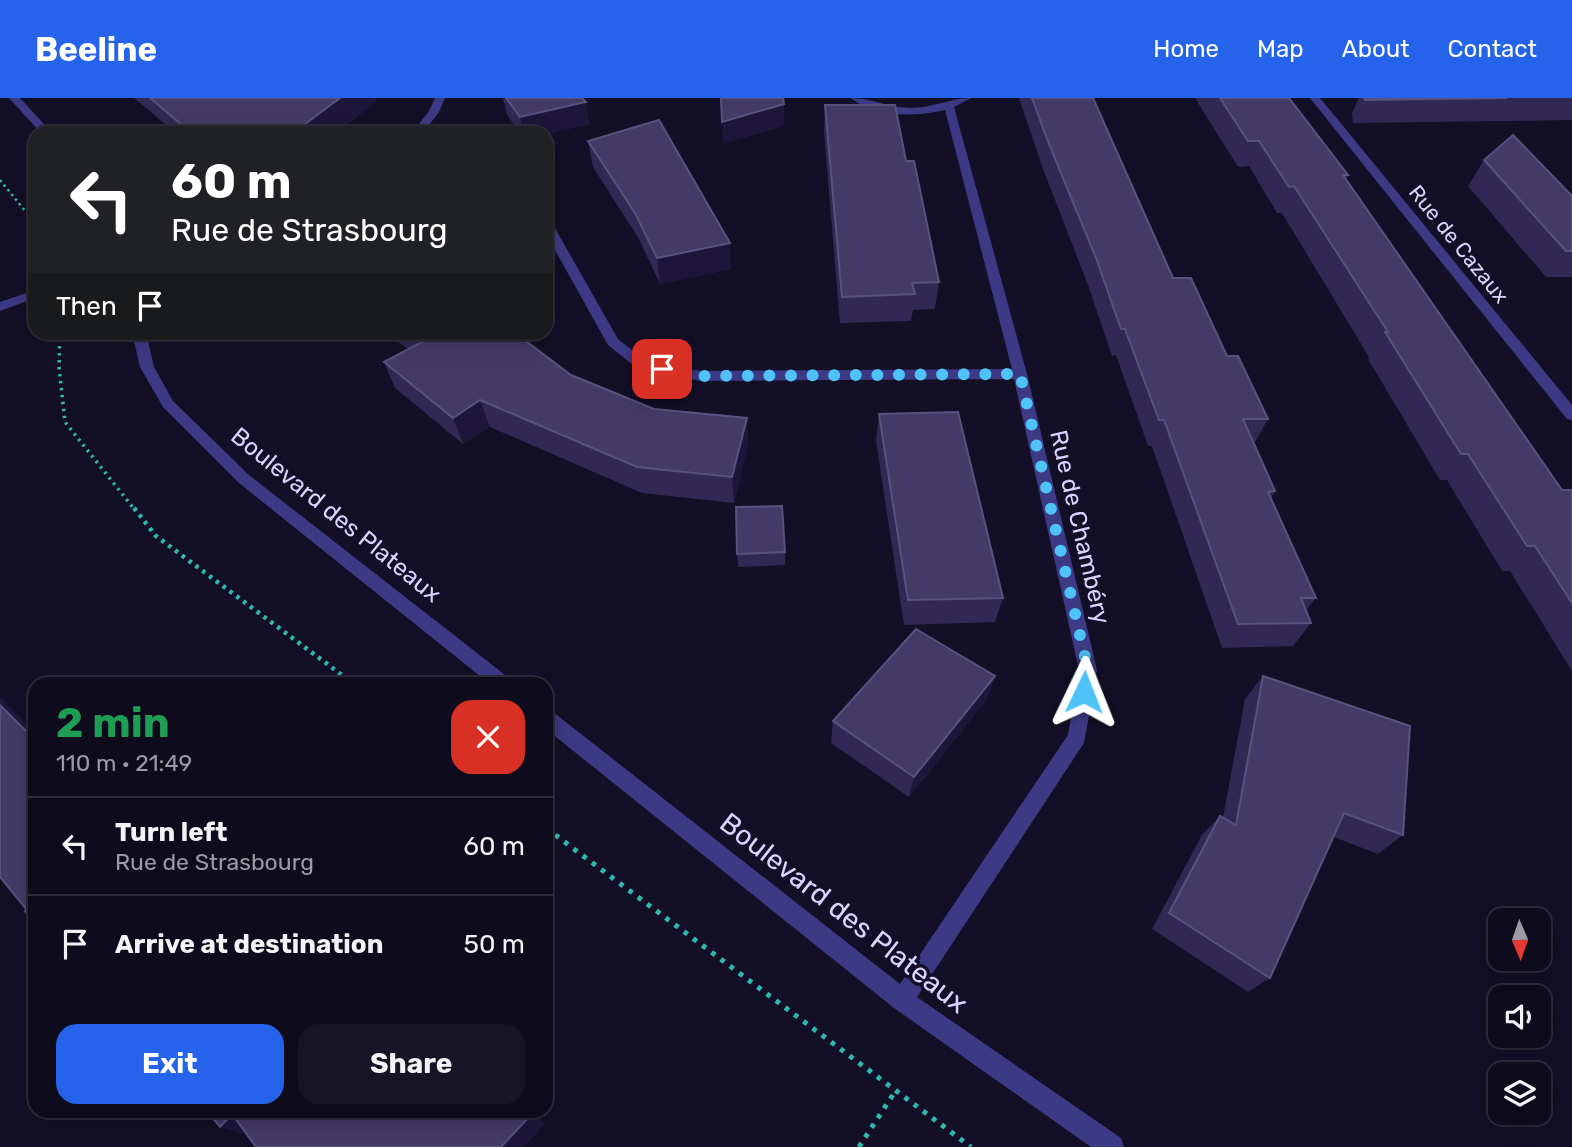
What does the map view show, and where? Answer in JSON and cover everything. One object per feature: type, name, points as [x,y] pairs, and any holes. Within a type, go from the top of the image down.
[{"type":"street","points":[[14,98],[40,126]]},
{"type":"street","points":[[423,126],[434,112],[440,98]]},
{"type":"street","points":[[856,98],[883,108],[906,111],[949,106],[966,98]]},
{"type":"street","name":"Rue de Cazaux","points":[[1315,98],[1572,415]]},
{"type":"street","name":"Rue de Chambéry","points":[[902,1000],[1077,737],[1088,670],[1020,374],[949,106]]},
{"type":"street","points":[[553,236],[612,342],[643,366],[701,376],[1020,374]]},
{"type":"street","points":[[0,307],[28,297]]},
{"type":"street","name":"Boulevard des Plateaux","points":[[141,340],[148,367],[169,404],[244,479],[494,677]]},
{"type":"street","points":[[1554,391],[1572,392]]},
{"type":"street","name":"Boulevard des Plateaux","points":[[553,724],[902,1000],[1112,1147]]},
{"type":"path","points":[[0,180],[28,214]]},
{"type":"path","points":[[60,340],[59,367],[65,422],[156,536],[345,677]]},
{"type":"path","points":[[553,833],[971,1147]]},
{"type":"path","points":[[859,1147],[896,1090]]},
{"type":"building","points":[[150,98],[340,98],[302,126],[180,126],[182,125]]},
{"type":"building","points":[[506,98],[582,98],[586,102],[520,117]]},
{"type":"building","points":[[721,98],[783,98],[784,104],[722,122]]},
{"type":"building","points":[[1032,98],[1093,98],[1173,278],[1191,278],[1227,356],[1238,356],[1268,419],[1243,419],[1275,491],[1268,492],[1316,598],[1301,598],[1311,623],[1238,624],[1164,420],[1159,420],[1125,329],[1121,329],[1096,258]]},
{"type":"building","points":[[1220,98],[1289,98],[1348,175],[1343,175],[1562,490],[1572,490],[1572,603],[1535,546],[1527,546],[1468,454],[1461,454],[1385,332],[1388,332],[1294,186],[1289,187],[1259,141],[1248,141]]},
{"type":"building","points":[[1364,98],[1507,98],[1365,100]]},
{"type":"building","points":[[825,105],[895,105],[906,161],[914,161],[939,282],[912,283],[915,294],[842,297]]},
{"type":"building","points":[[659,120],[730,243],[657,258],[635,213],[588,141]]},
{"type":"building","points":[[1513,135],[1572,196],[1572,251],[1566,251],[1484,160]]},
{"type":"building","points":[[525,340],[571,375],[654,409],[747,418],[732,477],[637,467],[480,400],[453,418],[384,362],[424,341]]},
{"type":"building","points":[[958,412],[1003,598],[908,600],[879,414]]},
{"type":"building","points":[[782,506],[785,552],[737,554],[736,507]]},
{"type":"building","points":[[916,629],[995,676],[914,777],[833,721]]},
{"type":"building","points":[[1263,676],[1410,726],[1403,835],[1344,813],[1270,978],[1169,913],[1220,816],[1236,825]]},
{"type":"building","points":[[0,705],[28,733],[28,915],[0,877]]},
{"type":"building","points":[[213,1118],[228,1118],[220,1127]]},
{"type":"building","points":[[235,1118],[528,1118],[501,1147],[256,1147]]},
{"type":"route","points":[[662,369],[701,376],[1020,374],[1088,670],[1084,692]]}]
